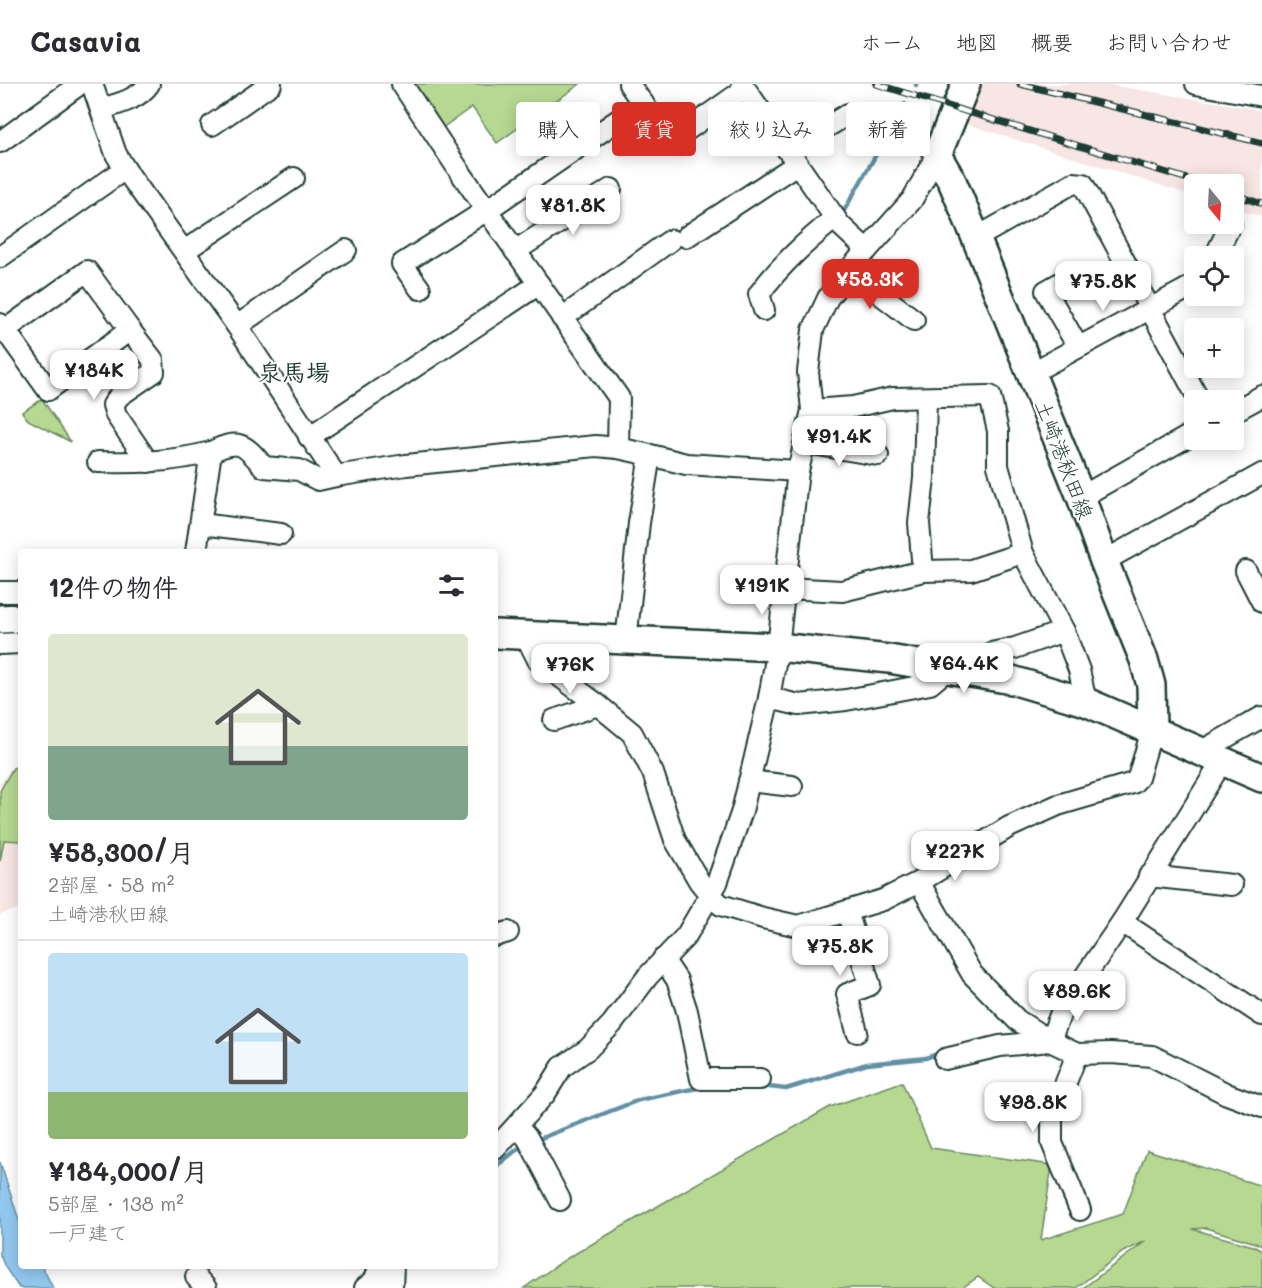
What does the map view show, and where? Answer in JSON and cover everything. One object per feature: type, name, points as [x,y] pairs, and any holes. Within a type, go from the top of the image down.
[{"type":"main road","points":[[937,155],[966,84]]},
{"type":"main road","name":"土崎港秋田線","points":[[937,155],[952,181],[976,238],[1140,650],[1152,685],[1152,730]]},
{"type":"main road","points":[[0,619],[18,618]]},
{"type":"main road","points":[[498,634],[778,647],[889,659],[1012,680],[1086,702],[1262,778]]},
{"type":"street","points":[[0,142],[80,84]]},
{"type":"street","points":[[93,84],[116,154],[125,170],[237,326],[336,476]]},
{"type":"street","points":[[101,109],[143,93],[149,84]]},
{"type":"street","points":[[212,125],[271,84]]},
{"type":"street","points":[[402,84],[538,284],[619,398],[618,447]]},
{"type":"street","points":[[629,84],[642,102]]},
{"type":"street","points":[[1196,84],[1236,88],[1261,94]]},
{"type":"street","points":[[696,122],[744,86],[840,225],[867,250]]},
{"type":"street","points":[[562,318],[679,239],[793,157],[846,116]]},
{"type":"street","points":[[420,289],[402,264],[487,210],[612,124]]},
{"type":"street","points":[[498,1148],[526,1137],[545,1094],[562,1067],[588,1049],[612,1024],[648,976],[686,936],[711,896],[732,845],[769,698],[778,647],[798,471],[812,411],[808,372],[813,330],[828,298],[849,270],[912,200],[937,155]]},
{"type":"street","points":[[0,257],[125,170]]},
{"type":"street","points":[[184,251],[294,178]]},
{"type":"street","points":[[976,238],[1074,183],[1083,184],[1193,390]]},
{"type":"street","points":[[516,251],[611,189]]},
{"type":"street","points":[[764,310],[759,294],[772,276],[797,249],[835,218]]},
{"type":"street","points":[[237,326],[346,250]]},
{"type":"street","points":[[849,270],[914,320]]},
{"type":"street","points":[[130,330],[48,390],[2,327],[87,271],[153,360],[154,372],[119,396],[113,405],[116,415],[148,462]]},
{"type":"street","points":[[1076,274],[1046,291],[1078,347]]},
{"type":"street","points":[[309,437],[538,284]]},
{"type":"street","points":[[1031,373],[1184,290]]},
{"type":"street","points":[[812,411],[853,407],[893,398],[990,396],[998,431],[998,466],[1023,553],[1064,631],[1079,670],[1086,702]]},
{"type":"street","points":[[1244,406],[1262,396]]},
{"type":"street","points":[[923,571],[919,523],[924,478],[926,398]]},
{"type":"street","points":[[1081,497],[1184,439]]},
{"type":"street","points":[[806,443],[878,455]]},
{"type":"street","points":[[98,462],[148,462],[180,459],[238,444],[249,450],[264,467],[299,470],[318,480],[406,465],[596,446],[618,447],[686,464],[798,471]]},
{"type":"street","points":[[197,549],[211,452]]},
{"type":"street","points":[[626,641],[639,523],[650,455]]},
{"type":"street","points":[[1104,561],[1262,474]]},
{"type":"street","points":[[201,524],[281,534]]},
{"type":"street","points":[[784,588],[842,591],[923,571],[971,570],[1023,553]]},
{"type":"street","points":[[1246,571],[1262,602]]},
{"type":"street","points":[[0,592],[18,592]]},
{"type":"street","points":[[769,698],[799,705],[846,700],[930,684],[991,653],[1015,648],[1064,631]]},
{"type":"street","points":[[526,636],[538,660],[632,733],[653,773],[675,840],[699,881],[711,896],[721,905],[798,926],[883,900],[919,882],[1010,827],[1058,805],[1132,783],[1138,778],[1152,730]]},
{"type":"street","points":[[0,644],[18,643]]},
{"type":"street","points":[[554,720],[598,705]]},
{"type":"street","points":[[1050,1041],[1062,1010],[1122,922],[1149,876],[1211,757],[1262,717]]},
{"type":"street","points":[[749,781],[792,786]]},
{"type":"street","points":[[1149,876],[1232,885]]},
{"type":"street","points":[[919,882],[972,974],[1017,1020],[1050,1041],[1077,1054],[1111,1053],[1152,1056],[1227,1094],[1262,1107]]},
{"type":"street","points":[[847,911],[870,985],[847,994],[856,1032]]},
{"type":"street","points":[[1122,922],[1262,1015]]},
{"type":"street","points":[[663,959],[677,980],[687,1011],[702,1079],[760,1079]]},
{"type":"street","points":[[945,1059],[1000,1046],[1050,1041]]},
{"type":"street","points":[[1077,1054],[1052,1118],[1052,1143],[1080,1210]]},
{"type":"street","points":[[526,1137],[560,1200]]},
{"type":"street","points":[[365,1288],[374,1281],[379,1269]]},
{"type":"street","points":[[392,1288],[393,1269]]},
{"type":"shaded area","points":[[979,84],[1103,84],[1262,110],[1262,217],[1244,211],[1244,174],[1184,174],[1184,193],[960,122]]},
{"type":"shaded area","points":[[18,765],[18,909],[0,915],[0,784],[12,767]]},
{"type":"green space","points":[[410,84],[580,84],[555,102],[516,102],[516,129],[497,143],[472,107],[442,128]]},
{"type":"green space","points":[[42,399],[71,442],[28,420],[22,412]]},
{"type":"green space","points":[[18,767],[18,841],[4,840],[0,861],[0,791],[13,768]]},
{"type":"green space","points":[[902,1082],[931,1148],[1052,1165],[1041,1240],[1123,1214],[1147,1150],[1262,1186],[1262,1245],[1206,1228],[1192,1229],[1253,1246],[1262,1251],[1262,1288],[1083,1288],[1146,1241],[1123,1252],[1076,1288],[994,1288],[978,1277],[962,1288],[524,1288],[566,1259],[830,1107]]},
{"type":"water","points":[[0,1162],[18,1217],[18,1269],[44,1269],[53,1288],[19,1288],[0,1255]]},
{"type":"waterway","points":[[841,216],[875,156]]},
{"type":"waterway","points":[[761,1086],[786,1089],[867,1064],[926,1058],[942,1052]]},
{"type":"waterway","points":[[536,1140],[639,1100],[702,1087]]},
{"type":"waterway","points":[[498,1165],[525,1145]]},
{"type":"railway","points":[[876,84],[1184,178]]},
{"type":"railway","points":[[1020,84],[1262,143]]},
{"type":"railway","points":[[1244,198],[1262,204]]},
{"type":"district","name":"泉馬場","points":[[294,371]]}]
